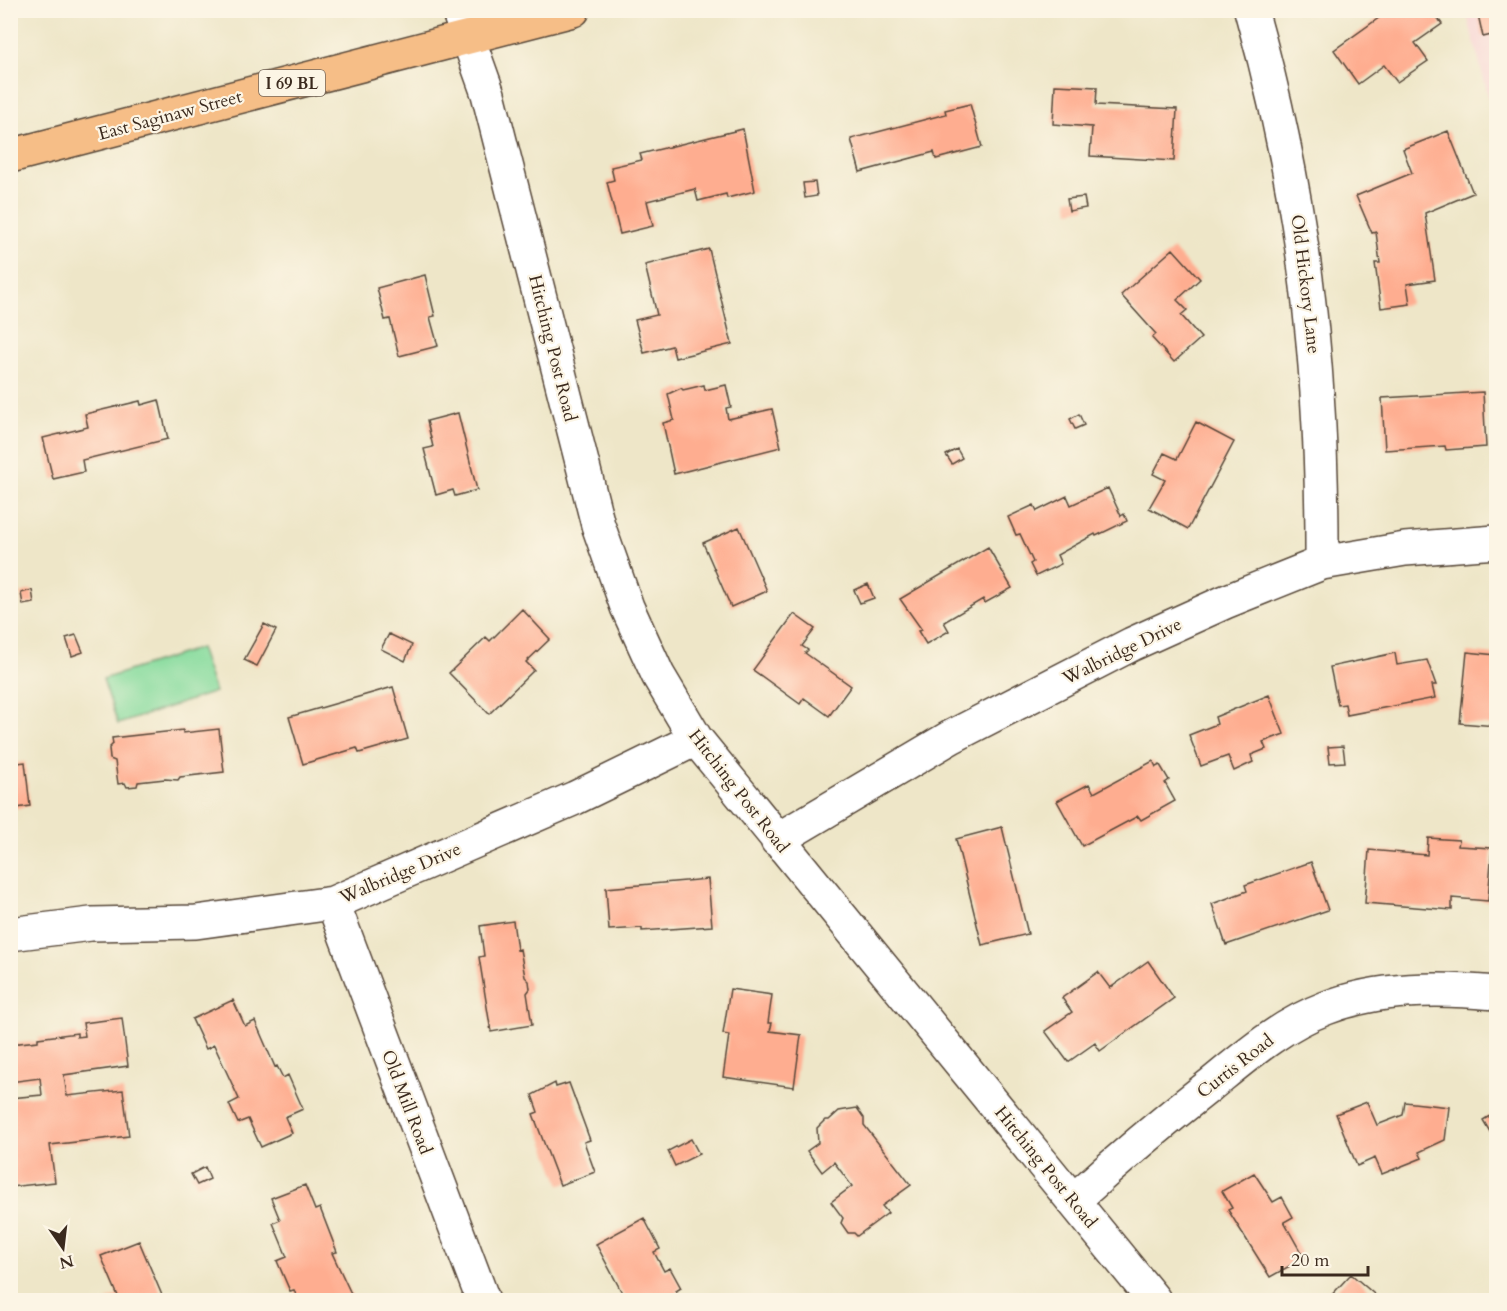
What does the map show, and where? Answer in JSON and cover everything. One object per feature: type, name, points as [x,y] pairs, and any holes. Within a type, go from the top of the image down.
[{"type":"main road","name":"East Saginaw Street","points":[[10,156],[462,24],[573,10]]},
{"type":"street","name":"Old Hickory Lane","points":[[1251,10],[1285,147],[1312,312],[1319,396],[1322,563]]},
{"type":"street","name":"Hitching Post Road","points":[[462,24],[488,94],[598,525],[631,616],[658,675],[696,739],[1074,1200],[1139,1286],[1154,1300]]},
{"type":"street","name":"Walbridge Drive","points":[[777,840],[951,737],[1121,650],[1225,602],[1322,563],[1405,549],[1497,542]]},
{"type":"street","name":"Walbridge Drive","points":[[10,934],[91,924],[196,922],[333,903],[575,798],[696,739]]},
{"type":"street","name":"Old Mill Road","points":[[333,903],[483,1300]]},
{"type":"street","name":"Curtis Road","points":[[1074,1200],[1269,1037],[1326,1008],[1403,991],[1464,990],[1497,993]]},
{"type":"shaded area","points":[[1466,11],[1496,11],[1496,126]]},
{"type":"green space","points":[[200,648],[215,692],[118,724],[103,679]]},
{"type":"building","points":[[1390,10],[1432,10],[1442,24],[1415,43],[1428,61],[1397,82],[1384,65],[1358,84],[1334,50]]},
{"type":"building","points":[[1477,10],[1496,10],[1496,34],[1483,37]]},
{"type":"building","points":[[1055,85],[1097,87],[1096,105],[1177,109],[1174,161],[1090,156],[1092,127],[1053,124]]},
{"type":"building","points":[[970,104],[982,147],[936,159],[934,152],[860,172],[851,139],[946,114],[945,110]]},
{"type":"building","points":[[743,129],[755,191],[727,198],[726,194],[698,201],[695,189],[647,201],[653,226],[620,234],[607,182],[614,180],[611,167],[642,160],[640,154]]},
{"type":"building","points":[[1448,131],[1473,193],[1425,213],[1435,280],[1407,284],[1410,304],[1381,308],[1375,263],[1380,263],[1376,232],[1372,233],[1356,196],[1412,173],[1403,149]]},
{"type":"building","points":[[815,182],[817,196],[805,198],[803,183]]},
{"type":"building","points":[[1084,197],[1086,208],[1069,211],[1067,199]]},
{"type":"building","points":[[709,249],[732,344],[675,358],[672,346],[644,353],[635,320],[657,315],[645,265]]},
{"type":"building","points":[[1173,249],[1200,279],[1177,300],[1187,310],[1181,315],[1201,338],[1174,362],[1152,338],[1156,334],[1121,295]]},
{"type":"building","points":[[425,275],[435,316],[430,317],[438,346],[399,356],[390,319],[385,320],[377,288]]},
{"type":"building","points":[[704,385],[705,390],[726,385],[731,407],[726,408],[728,419],[772,409],[781,447],[674,474],[663,423],[674,420],[668,394],[681,388],[683,390]]},
{"type":"building","points":[[1483,392],[1486,447],[1446,450],[1445,446],[1385,450],[1382,398]]},
{"type":"building","points":[[159,400],[168,439],[82,460],[84,472],[53,479],[43,438],[88,427],[85,414],[140,401],[141,405]]},
{"type":"building","points":[[458,413],[477,490],[455,496],[453,490],[436,495],[424,449],[433,447],[427,421]]},
{"type":"building","points":[[1079,414],[1084,425],[1075,429],[1070,419]]},
{"type":"building","points":[[1196,422],[1234,442],[1188,529],[1149,508],[1165,480],[1153,474],[1164,453],[1177,459]]},
{"type":"building","points":[[957,449],[962,458],[952,464],[946,455]]},
{"type":"building","points":[[1108,488],[1121,516],[1124,514],[1127,521],[1096,536],[1095,534],[1057,555],[1061,564],[1036,576],[1030,564],[1033,562],[1020,534],[1016,535],[1008,517],[1034,505],[1037,511],[1067,496],[1071,505]]},
{"type":"building","points":[[739,527],[767,591],[731,607],[703,543]]},
{"type":"building","points":[[988,547],[1012,588],[985,603],[983,599],[944,622],[949,631],[926,644],[918,631],[922,630],[900,599]]},
{"type":"building","points":[[868,584],[874,598],[860,603],[854,590]]},
{"type":"building","points":[[32,590],[34,603],[23,605],[21,593]]},
{"type":"building","points":[[522,609],[550,639],[526,662],[534,670],[489,714],[449,673],[486,637],[490,641]]},
{"type":"building","points":[[794,614],[815,629],[802,646],[808,650],[805,653],[851,686],[829,716],[804,698],[800,704],[753,670]]},
{"type":"building","points":[[264,624],[276,630],[257,666],[244,660]]},
{"type":"building","points":[[389,634],[412,645],[405,661],[381,649]]},
{"type":"building","points":[[76,635],[83,652],[72,656],[66,638]]},
{"type":"building","points":[[1467,652],[1496,655],[1496,726],[1460,723]]},
{"type":"building","points":[[1395,653],[1397,665],[1427,660],[1436,685],[1432,685],[1435,698],[1347,715],[1345,704],[1338,705],[1330,667]]},
{"type":"building","points":[[393,687],[408,739],[359,753],[357,748],[303,764],[289,717]]},
{"type":"building","points":[[1269,695],[1284,734],[1263,742],[1266,749],[1251,755],[1253,762],[1234,771],[1228,756],[1201,766],[1189,735],[1217,724],[1215,717]]},
{"type":"building","points":[[219,729],[224,772],[180,777],[178,780],[138,782],[137,786],[127,787],[125,783],[118,784],[115,761],[110,759],[109,748],[113,744],[112,738],[183,730],[183,733]]},
{"type":"building","points":[[1343,746],[1345,762],[1330,763],[1328,747]]},
{"type":"building","points":[[1153,761],[1156,767],[1160,765],[1169,780],[1165,783],[1175,801],[1141,820],[1138,816],[1082,846],[1057,801],[1089,784],[1094,793]]},
{"type":"building","points":[[25,762],[30,806],[10,809],[10,764]]},
{"type":"building","points":[[1002,827],[1028,934],[982,945],[956,839]]},
{"type":"building","points":[[1428,838],[1459,840],[1458,846],[1492,848],[1488,901],[1452,898],[1452,910],[1365,903],[1369,850],[1427,855]]},
{"type":"building","points":[[1311,862],[1328,910],[1226,945],[1212,904],[1247,891],[1245,885]]},
{"type":"building","points":[[708,879],[712,926],[642,931],[642,928],[609,930],[606,888]]},
{"type":"building","points":[[513,921],[517,950],[520,949],[525,977],[529,981],[530,989],[527,993],[532,1025],[491,1032],[479,957],[484,956],[480,926]]},
{"type":"building","points":[[1148,961],[1174,998],[1100,1051],[1095,1043],[1068,1062],[1045,1031],[1072,1012],[1062,998],[1098,972],[1110,988]]},
{"type":"building","points":[[730,989],[772,995],[768,1023],[772,1023],[770,1031],[801,1035],[794,1087],[723,1077],[729,1035],[723,1034]]},
{"type":"building","points":[[233,1000],[245,1026],[255,1021],[275,1067],[277,1066],[283,1078],[288,1075],[303,1109],[285,1117],[292,1133],[261,1147],[248,1119],[238,1123],[229,1104],[239,1099],[214,1045],[206,1049],[192,1019]]},
{"type":"building","points":[[122,1018],[128,1066],[64,1075],[67,1096],[123,1090],[129,1136],[50,1145],[55,1182],[10,1187],[10,1098],[42,1095],[40,1078],[10,1082],[10,1044],[77,1033],[77,1037],[85,1036],[83,1023]]},
{"type":"building","points":[[555,1083],[556,1087],[569,1083],[590,1140],[584,1142],[595,1172],[560,1185],[533,1114],[538,1112],[532,1095]]},
{"type":"building","points":[[1367,1102],[1377,1125],[1403,1115],[1405,1102],[1449,1107],[1445,1140],[1419,1152],[1422,1158],[1382,1174],[1375,1158],[1357,1166],[1336,1114]]},
{"type":"building","points":[[857,1108],[864,1118],[864,1125],[911,1185],[882,1206],[888,1213],[857,1236],[854,1233],[848,1233],[841,1223],[843,1218],[831,1202],[852,1186],[834,1162],[822,1172],[807,1151],[818,1143],[817,1128],[825,1120],[829,1120],[839,1111]]},
{"type":"building","points":[[1496,1112],[1496,1142],[1483,1120]]},
{"type":"building","points":[[691,1139],[699,1154],[675,1166],[668,1151]]},
{"type":"building","points":[[205,1167],[210,1179],[197,1185],[191,1174]]},
{"type":"building","points":[[1254,1173],[1273,1202],[1282,1197],[1293,1217],[1284,1222],[1304,1258],[1270,1277],[1228,1210],[1232,1208],[1222,1191]]},
{"type":"building","points":[[305,1185],[315,1210],[320,1208],[337,1252],[332,1253],[354,1300],[308,1300],[306,1296],[298,1300],[294,1290],[290,1291],[277,1261],[287,1257],[273,1223],[280,1220],[271,1198]]},
{"type":"building","points":[[644,1218],[660,1249],[654,1252],[664,1271],[670,1268],[681,1288],[676,1291],[681,1300],[626,1300],[596,1244]]},
{"type":"building","points":[[139,1241],[164,1300],[106,1300],[118,1296],[101,1256]]},
{"type":"building","points":[[1351,1274],[1381,1300],[1327,1300]]}]
